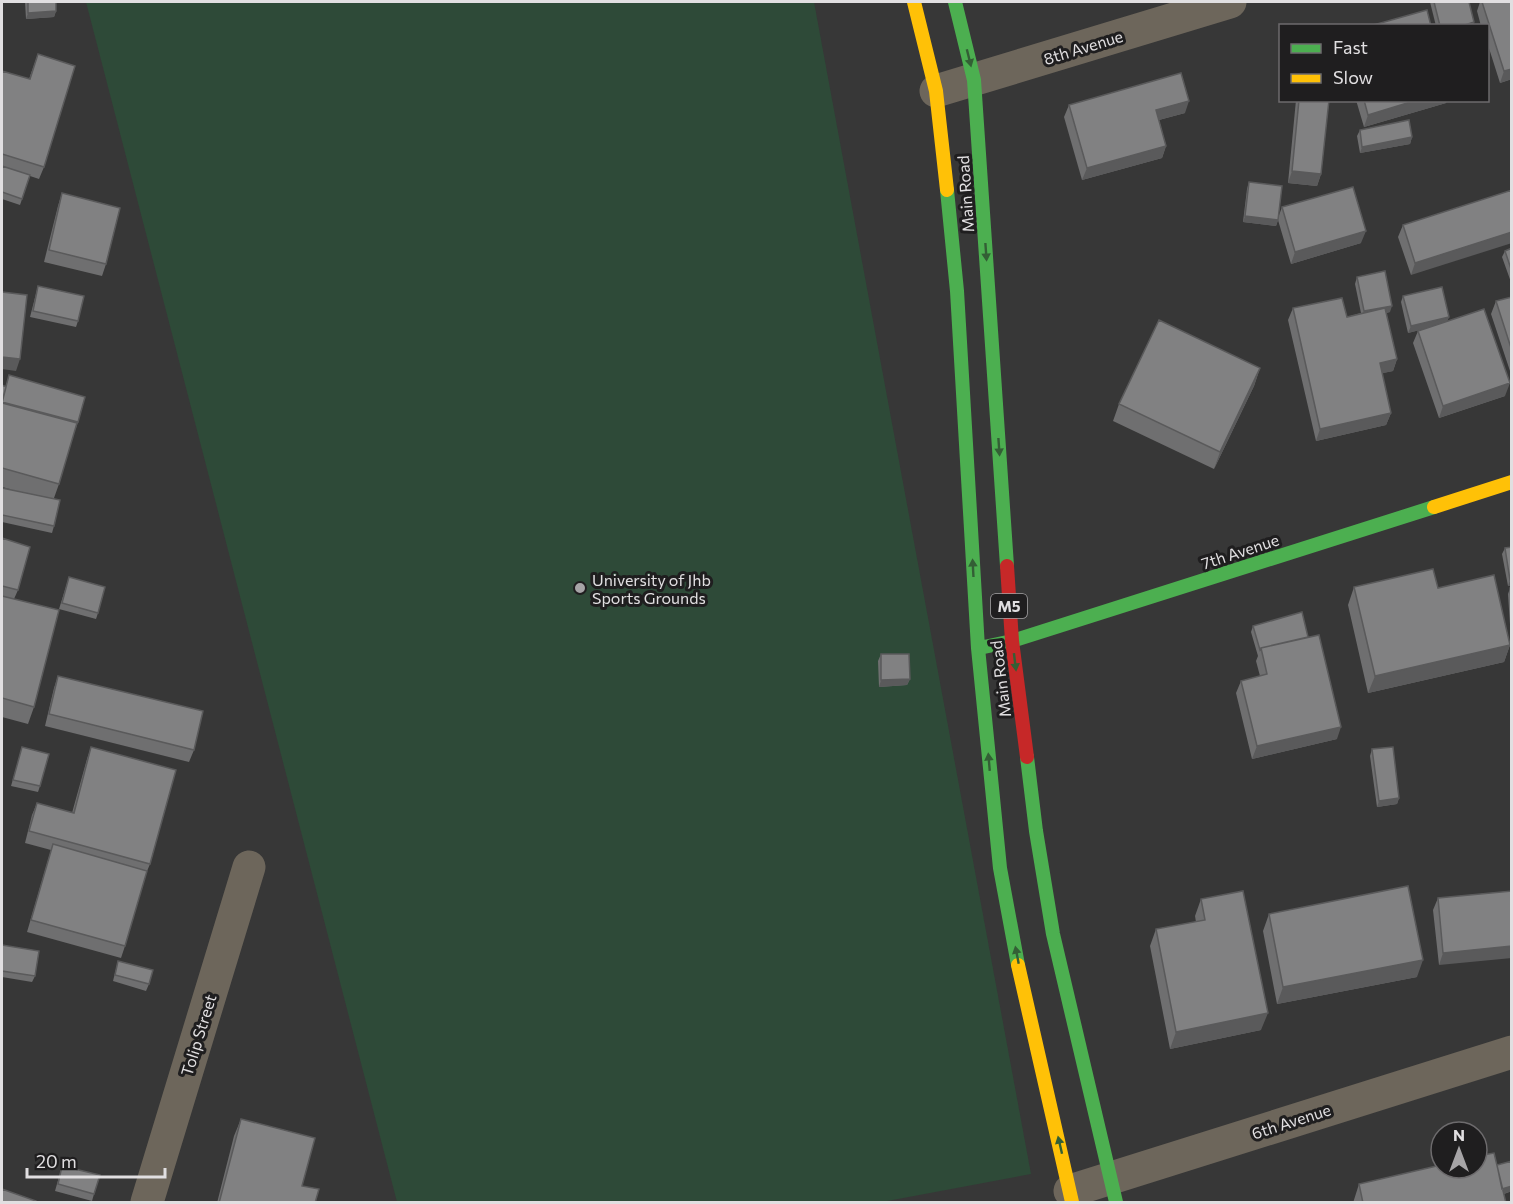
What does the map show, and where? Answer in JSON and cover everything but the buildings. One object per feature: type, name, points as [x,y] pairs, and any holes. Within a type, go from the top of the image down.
[{"type":"main road","name":"Main Road","points":[[915,2],[936,92],[946,177],[957,291],[978,648],[1000,868],[1017,959],[1071,1197]]},
{"type":"main road","name":"Main Road","points":[[956,2],[974,80],[1012,641],[1036,831],[1053,934],[1114,1190]]},
{"type":"main road","name":"7th Avenue","points":[[978,648],[1012,641],[1512,482]]},
{"type":"street","name":"8th Avenue","points":[[936,92],[1230,2]]},
{"type":"street","name":"Tolip Street","points":[[147,1203],[249,867]]},
{"type":"street","name":"6th Avenue","points":[[1071,1197],[1114,1190],[1512,1052]]},
{"type":"green space","name":"University of Jhb Sports Grounds","points":[[86,2],[814,2],[1031,1174],[882,1202],[397,1202]]},
{"type":"traffic: fast","points":[[955,2],[974,80],[1007,566]]},
{"type":"traffic: fast","points":[[947,190],[957,291],[978,648],[1000,868],[1018,965]]},
{"type":"traffic: fast","points":[[984,647],[1012,641],[1434,507]]},
{"type":"traffic: fast","points":[[1027,757],[1036,831],[1053,934],[1116,1202]]},
{"type":"traffic: slow","points":[[914,2],[936,91],[947,190]]},
{"type":"traffic: slow","points":[[1434,507],[1512,482]]},
{"type":"traffic: slow","points":[[1018,965],[1072,1202]]},
{"type":"traffic: jam","points":[[1007,566],[1012,641],[1027,757]]},
{"type":"place","name":"University of Jhb Sports Grounds","points":[[580,588]]}]
